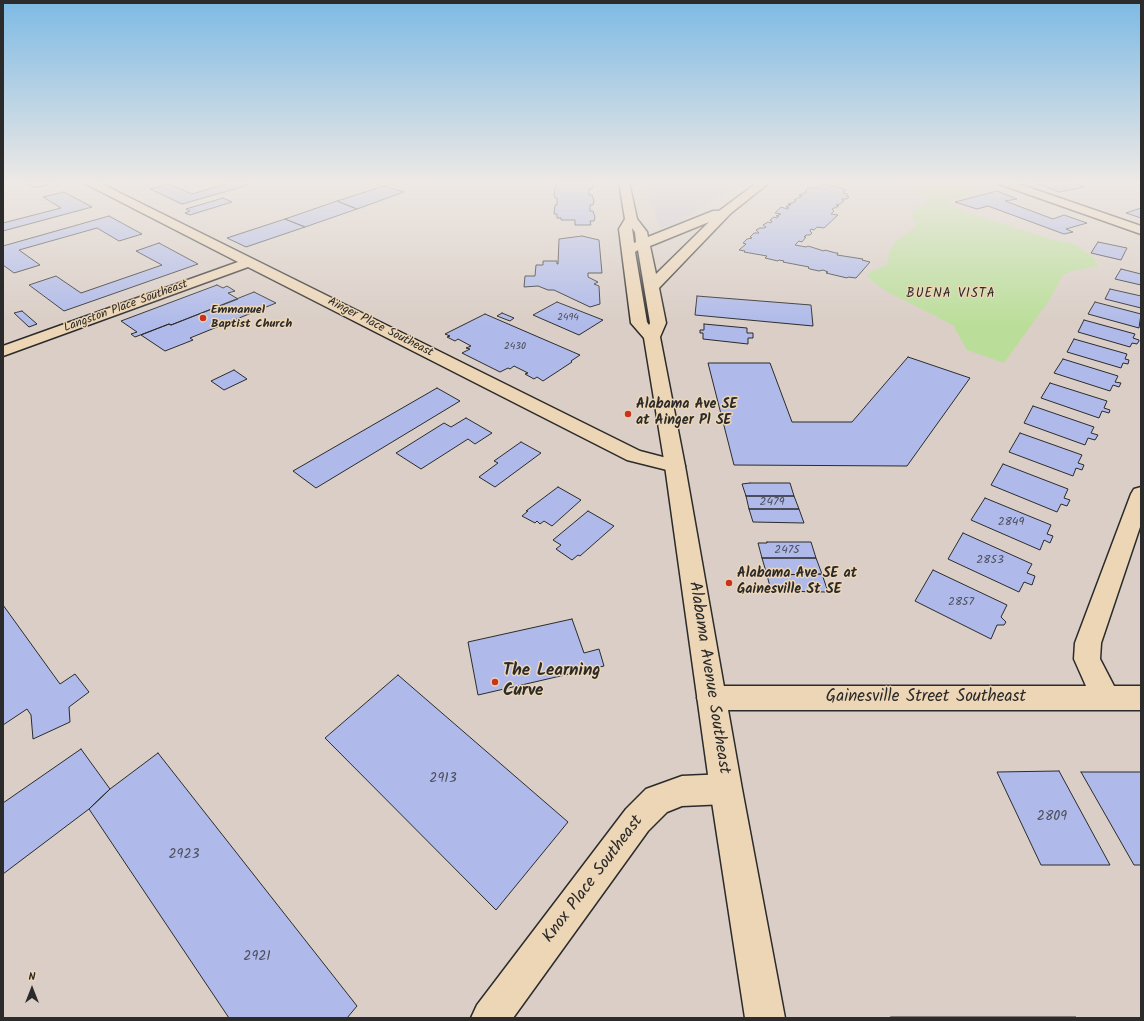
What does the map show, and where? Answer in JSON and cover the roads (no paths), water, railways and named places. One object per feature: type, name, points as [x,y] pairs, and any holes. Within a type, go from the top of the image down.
[{"type":"main road","points":[[625,230],[639,323],[652,337]]},
{"type":"main road","name":"Alabama Avenue Southeast","points":[[640,230],[658,322],[652,337],[765,1018]]},
{"type":"main road","points":[[628,250],[679,230]]},
{"type":"main road","points":[[652,286],[708,230]]},
{"type":"street","name":"Ainger Place Southeast","points":[[185,230],[634,456],[674,466]]},
{"type":"street","name":"Langston Place Southeast","points":[[3,351],[249,262]]},
{"type":"street","points":[[1106,698],[1087,659],[1088,643],[1141,494]]},
{"type":"street","name":"Gainesville Street Southeast","points":[[711,698],[1141,698]]},
{"type":"street","name":"Knox Place Southeast","points":[[490,1018],[637,820],[657,800],[682,791],[726,789]]},
{"type":"place","name":"Emmanuel Baptist Church","points":[[203,318]]},
{"type":"place","name":"Alabama Ave SE at Ainger Pl SE","points":[[628,414]]},
{"type":"place","name":"Alabama Ave SE at Gainesville St SE","points":[[729,583]]},
{"type":"place","name":"The Learning Curve","points":[[495,682]]},
{"type":"district","name":"BUENA VISTA","points":[[951,295]]}]
